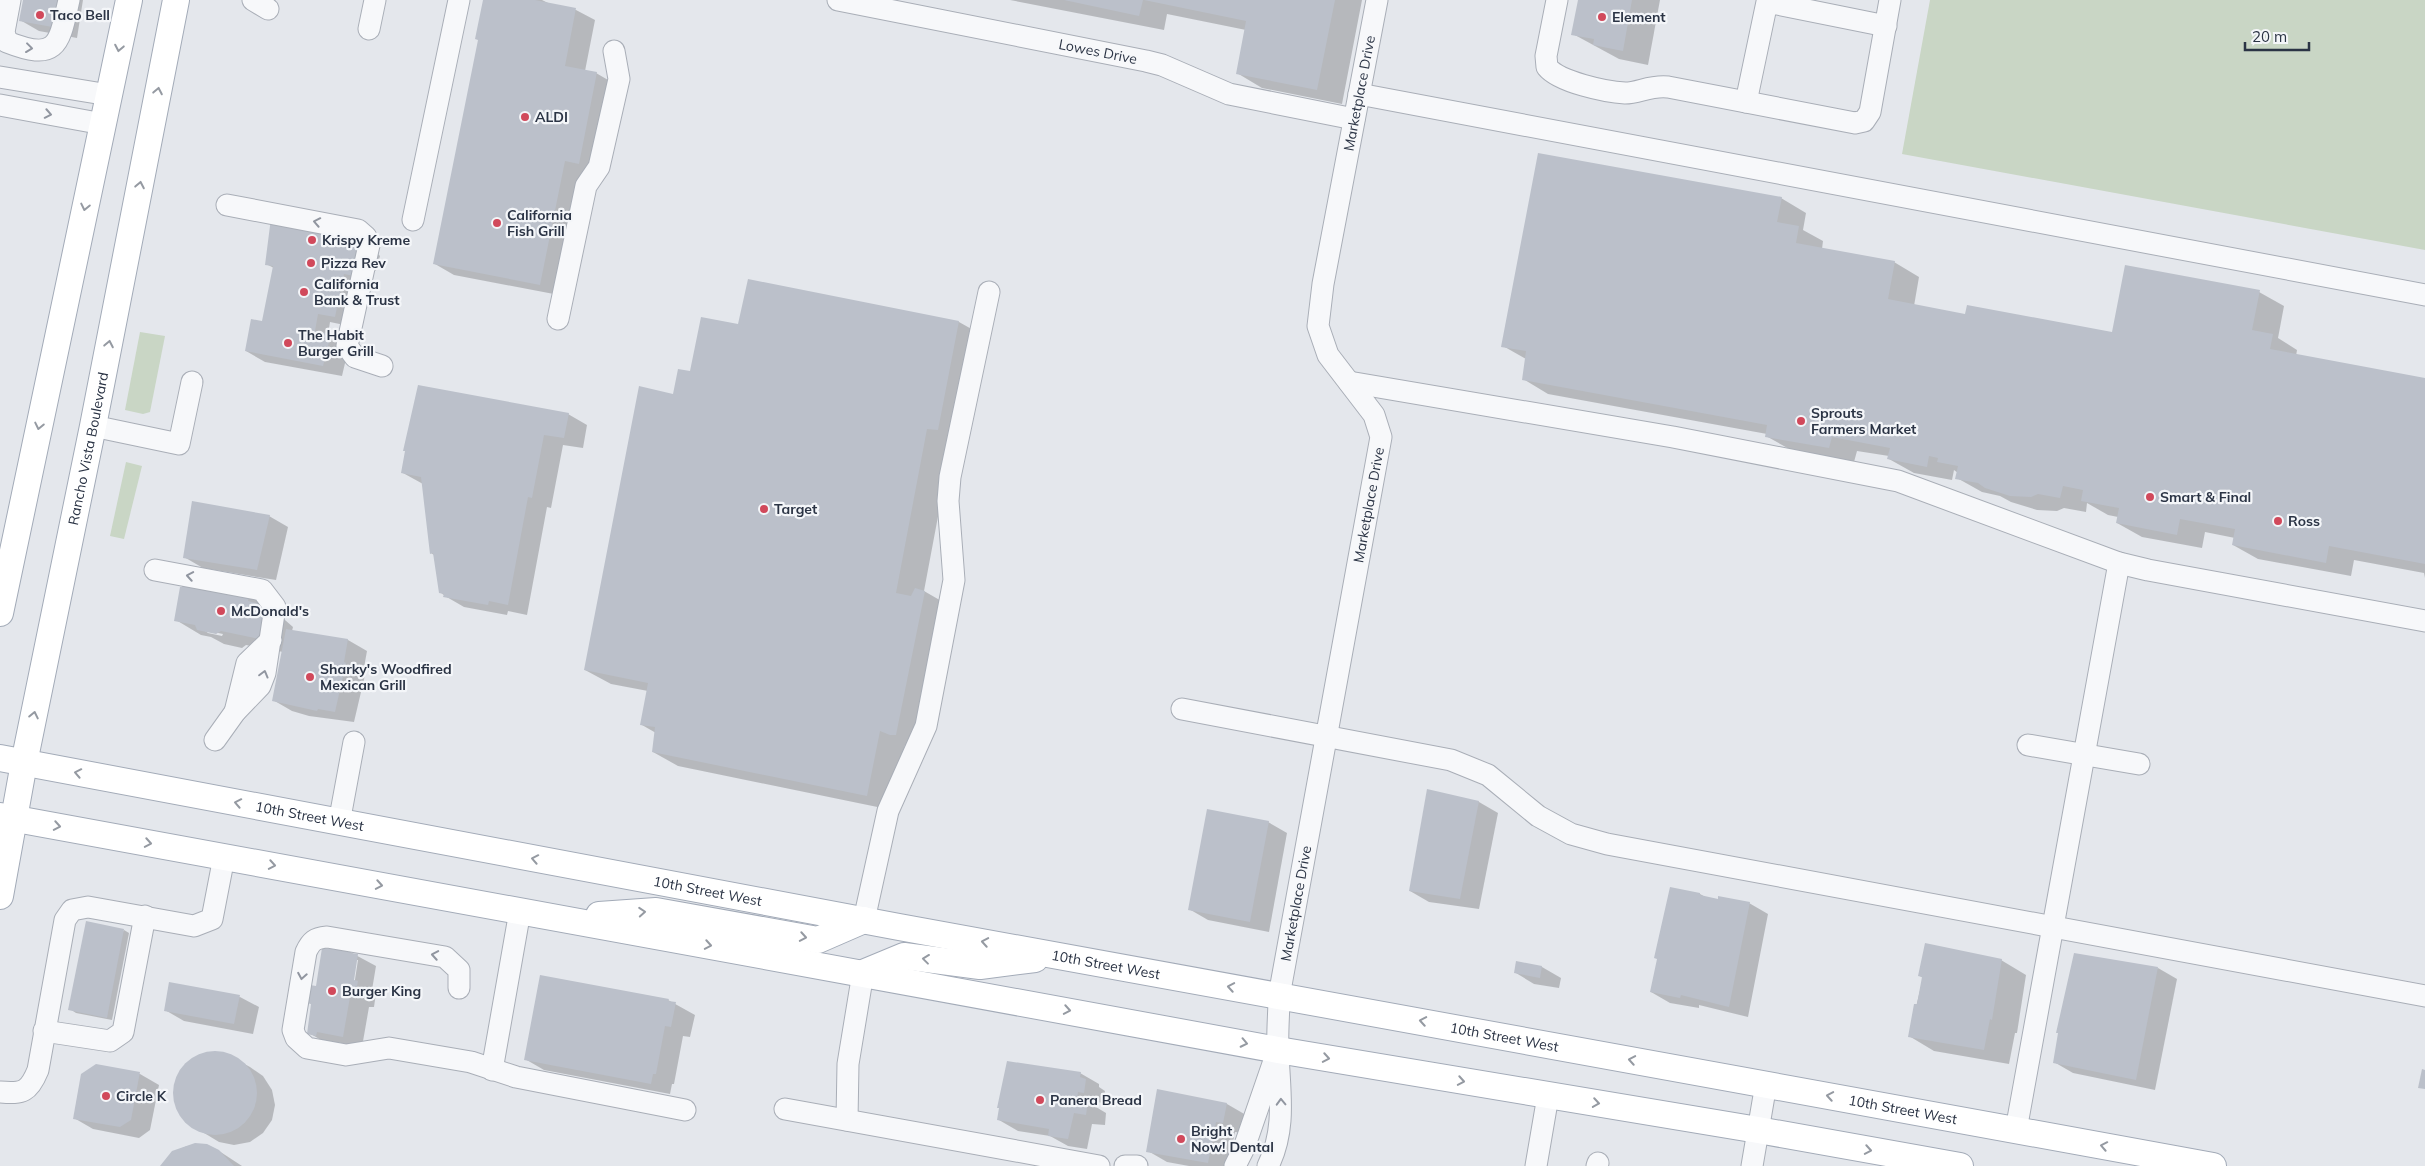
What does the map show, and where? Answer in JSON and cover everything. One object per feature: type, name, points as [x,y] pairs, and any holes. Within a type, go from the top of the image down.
[{"type":"main road","points":[[0,614],[129,0]]},
{"type":"main road","name":"Rancho Vista Boulevard","points":[[0,896],[12,761],[93,426],[176,0]]},
{"type":"main road","name":"10th Street West","points":[[12,761],[864,920],[2213,1166]]},
{"type":"main road","points":[[7,817],[1278,1050],[1758,1130],[1960,1166]]},
{"type":"main road","points":[[559,918],[656,911],[818,940],[864,920]]},
{"type":"main road","points":[[863,973],[904,956],[980,966],[1061,956]]},
{"type":"street","points":[[10,0],[4,32],[7,42],[20,47],[48,50],[54,47],[61,36],[69,0]]},
{"type":"street","points":[[364,0],[364,28],[375,0]]},
{"type":"street","points":[[413,220],[459,0]]},
{"type":"street","name":"Lowes Drive","points":[[838,0],[1146,61],[1162,65],[1229,94],[1354,120]]},
{"type":"street","name":"Marketplace Drive","points":[[1278,1050],[1279,996],[1382,437],[1374,415],[1328,354],[1318,326],[1323,284],[1377,0]]},
{"type":"street","points":[[1557,0],[1546,56],[1547,67],[1559,77],[1624,93],[1657,86],[1855,123],[1864,121],[1870,112],[1890,0]]},
{"type":"street","points":[[1746,102],[1767,2],[1886,26]]},
{"type":"street","points":[[558,319],[586,186],[599,167],[619,79],[614,51]]},
{"type":"street","points":[[0,77],[109,95]]},
{"type":"street","points":[[1359,94],[2425,295]]},
{"type":"street","points":[[0,105],[103,124]]},
{"type":"street","points":[[227,205],[358,230],[363,233],[369,245],[348,346],[355,357],[382,366]]},
{"type":"street","points":[[864,920],[888,811],[926,726],[954,580],[948,501],[950,477],[989,292]]},
{"type":"street","points":[[93,426],[179,444],[192,382]]},
{"type":"street","points":[[1349,382],[1673,437],[1898,481],[2120,563],[2148,570],[2425,621]]},
{"type":"street","points":[[2016,1130],[2120,563]]},
{"type":"street","points":[[156,570],[262,590],[270,597],[275,606],[265,673],[260,686],[235,712],[215,740]]},
{"type":"street","points":[[1182,709],[1326,738],[1451,760],[1488,776],[1538,816],[1571,834],[1607,844],[2425,996]]},
{"type":"street","points":[[339,823],[354,742]]},
{"type":"street","points":[[2028,745],[2139,764]]},
{"type":"street","points":[[0,1092],[18,1093],[32,1086],[38,1070],[65,920],[72,910],[88,907],[194,926],[212,919],[224,857]]},
{"type":"street","points":[[492,1070],[520,911]]},
{"type":"street","points":[[44,1031],[110,1041],[123,1032],[145,916]]},
{"type":"street","points":[[459,988],[459,970],[454,962],[445,957],[327,937],[317,938],[310,943],[306,952],[293,1022],[296,1038],[307,1048],[346,1056],[389,1048],[471,1062],[516,1077],[685,1110]]},
{"type":"street","points":[[847,1120],[848,1064],[863,973]]},
{"type":"street","points":[[1235,1166],[1244,1148],[1278,1050]]},
{"type":"street","points":[[1268,1166],[1275,1146],[1282,1107],[1278,1050]]},
{"type":"street","points":[[1752,1166],[1766,1084]]},
{"type":"street","points":[[1536,1166],[1548,1096]]},
{"type":"street","points":[[785,1109],[1099,1166]]},
{"type":"street","points":[[1125,1166],[1137,1166]]},
{"type":"green space","points":[[1930,0],[2425,0],[2425,250],[1902,154]]},
{"type":"green space","points":[[140,332],[165,336],[150,412],[143,414],[125,410]]},
{"type":"green space","points":[[126,462],[142,466],[124,539],[110,536]]},
{"type":"building","name":"Taco Bell","points":[[23,0],[62,0],[58,28],[19,21]]},
{"type":"building","name":"ALDI","points":[[483,0],[535,0],[576,8],[565,66],[597,72],[579,164],[565,161],[540,285],[433,264],[478,40],[475,39]]},
{"type":"building","points":[[1064,0],[1143,0],[1139,16]]},
{"type":"building","points":[[1144,0],[1335,0],[1317,90],[1236,74],[1246,21]]},
{"type":"building","name":"Element","points":[[1578,0],[1632,0],[1623,51],[1593,45],[1594,39],[1571,35]]},
{"type":"building","points":[[1538,153],[1782,197],[1777,222],[1799,226],[1796,243],[1895,261],[1888,299],[1965,314],[1967,305],[2112,332],[2125,265],[2260,290],[2252,330],[2273,334],[2270,349],[2425,378],[2425,564],[2329,546],[2326,563],[2232,545],[2235,529],[2180,519],[2177,535],[2116,523],[2119,508],[2081,501],[2083,490],[2063,486],[2060,498],[2038,494],[2031,497],[2010,496],[1985,488],[1978,483],[1955,479],[1958,466],[1937,462],[1938,458],[1929,456],[1927,467],[1887,459],[1890,448],[1832,437],[1829,448],[1765,437],[1767,425],[1522,380],[1526,351],[1501,347]]},
{"type":"building","points":[[271,218],[354,236],[361,244],[354,276],[344,274],[335,317],[318,314],[315,331],[331,334],[323,366],[245,351],[251,319],[262,321],[273,266],[265,265]]},
{"type":"building","name":"Target","points":[[748,279],[959,321],[938,430],[927,429],[896,593],[911,596],[915,588],[925,591],[896,735],[880,731],[867,796],[652,752],[655,727],[640,725],[648,683],[584,670],[639,386],[673,394],[678,369],[690,371],[701,317],[738,324]]},
{"type":"building","points":[[418,385],[569,413],[564,438],[544,435],[532,498],[528,497],[508,605],[489,601],[488,605],[443,597],[444,594],[439,593],[433,553],[430,554],[421,477],[401,473],[405,451],[403,451]]},
{"type":"building","points":[[192,501],[270,515],[257,570],[183,558]]},
{"type":"building","name":"McDonald's","points":[[183,585],[250,591],[248,601],[260,604],[264,611],[259,639],[221,631],[216,634],[197,630],[195,625],[174,621],[180,587]]},
{"type":"building","name":"Sharky's Woodfired Mexican Grill","points":[[286,629],[348,639],[344,662],[346,663],[335,712],[318,709],[317,711],[272,701]]},
{"type":"building","points":[[1427,789],[1479,801],[1460,899],[1409,891]]},
{"type":"building","points":[[1207,809],[1269,821],[1250,922],[1188,910]]},
{"type":"building","points":[[1670,887],[1718,899],[1718,896],[1750,902],[1729,1007],[1681,995],[1680,998],[1650,992],[1657,959],[1654,958]]},
{"type":"building","points":[[86,921],[124,929],[107,1018],[68,1010]]},
{"type":"building","points":[[1925,943],[2002,959],[1992,1020],[1990,1019],[1984,1050],[1908,1037],[1914,1004],[1917,1004],[1922,977],[1918,976]]},
{"type":"building","name":"Burger King","points":[[322,948],[351,951],[350,953],[358,954],[354,980],[358,981],[355,997],[350,997],[343,1037],[317,1032],[316,1036],[307,1034],[311,1004],[307,1003],[310,985],[316,986]]},
{"type":"building","points":[[2074,953],[2158,967],[2136,1080],[2053,1063],[2058,1033],[2056,1033]]},
{"type":"building","points":[[1516,961],[1542,966],[1540,978],[1514,973]]},
{"type":"building","points":[[540,975],[669,999],[668,1001],[676,1002],[671,1027],[665,1026],[656,1074],[653,1074],[651,1084],[524,1060]]},
{"type":"building","points":[[169,982],[240,995],[234,1024],[164,1011]]},
{"type":"building","points":[[215,1051],[238,1058],[250,1070],[257,1093],[250,1116],[238,1128],[215,1135],[192,1128],[180,1116],[173,1093],[180,1070],[192,1058]]},
{"type":"building","name":"Panera Bread","points":[[1007,1061],[1081,1072],[1080,1077],[1086,1079],[1084,1093],[1078,1092],[1077,1099],[1088,1101],[1086,1115],[1074,1113],[1068,1139],[1048,1136],[1049,1129],[997,1120],[999,1108],[997,1108]]},
{"type":"building","name":"Circle K","points":[[96,1064],[140,1072],[131,1120],[120,1127],[73,1119],[81,1074]]},
{"type":"building","points":[[2422,1069],[2425,1070],[2425,1089],[2418,1088]]},
{"type":"building","name":"Bright Now! Dental","points":[[1157,1089],[1227,1103],[1223,1123],[1216,1122],[1208,1163],[1146,1152]]},
{"type":"building","points":[[195,1143],[207,1144],[219,1150],[234,1166],[160,1166],[172,1151]]},
{"type":"place","name":"Taco Bell","points":[[40,15]]},
{"type":"place","name":"Element","points":[[1602,17]]},
{"type":"place","name":"ALDI","points":[[525,117]]},
{"type":"place","name":"California Fish Grill","points":[[497,223]]},
{"type":"place","name":"Krispy Kreme","points":[[312,240]]},
{"type":"place","name":"Pizza Rev","points":[[311,263]]},
{"type":"place","name":"California Bank & Trust","points":[[304,292]]},
{"type":"place","name":"The Habit Burger Grill","points":[[288,343]]},
{"type":"place","name":"Sprouts Farmers Market","points":[[1801,421]]},
{"type":"place","name":"Smart & Final","points":[[2150,497]]},
{"type":"place","name":"Target","points":[[764,509]]},
{"type":"place","name":"Ross","points":[[2278,521]]},
{"type":"place","name":"McDonald's","points":[[221,611]]},
{"type":"place","name":"Sharky's Woodfired Mexican Grill","points":[[310,677]]},
{"type":"place","name":"Burger King","points":[[332,991]]},
{"type":"place","name":"Circle K","points":[[106,1096]]},
{"type":"place","name":"Panera Bread","points":[[1040,1100]]},
{"type":"place","name":"Bright Now! Dental","points":[[1181,1139]]}]
